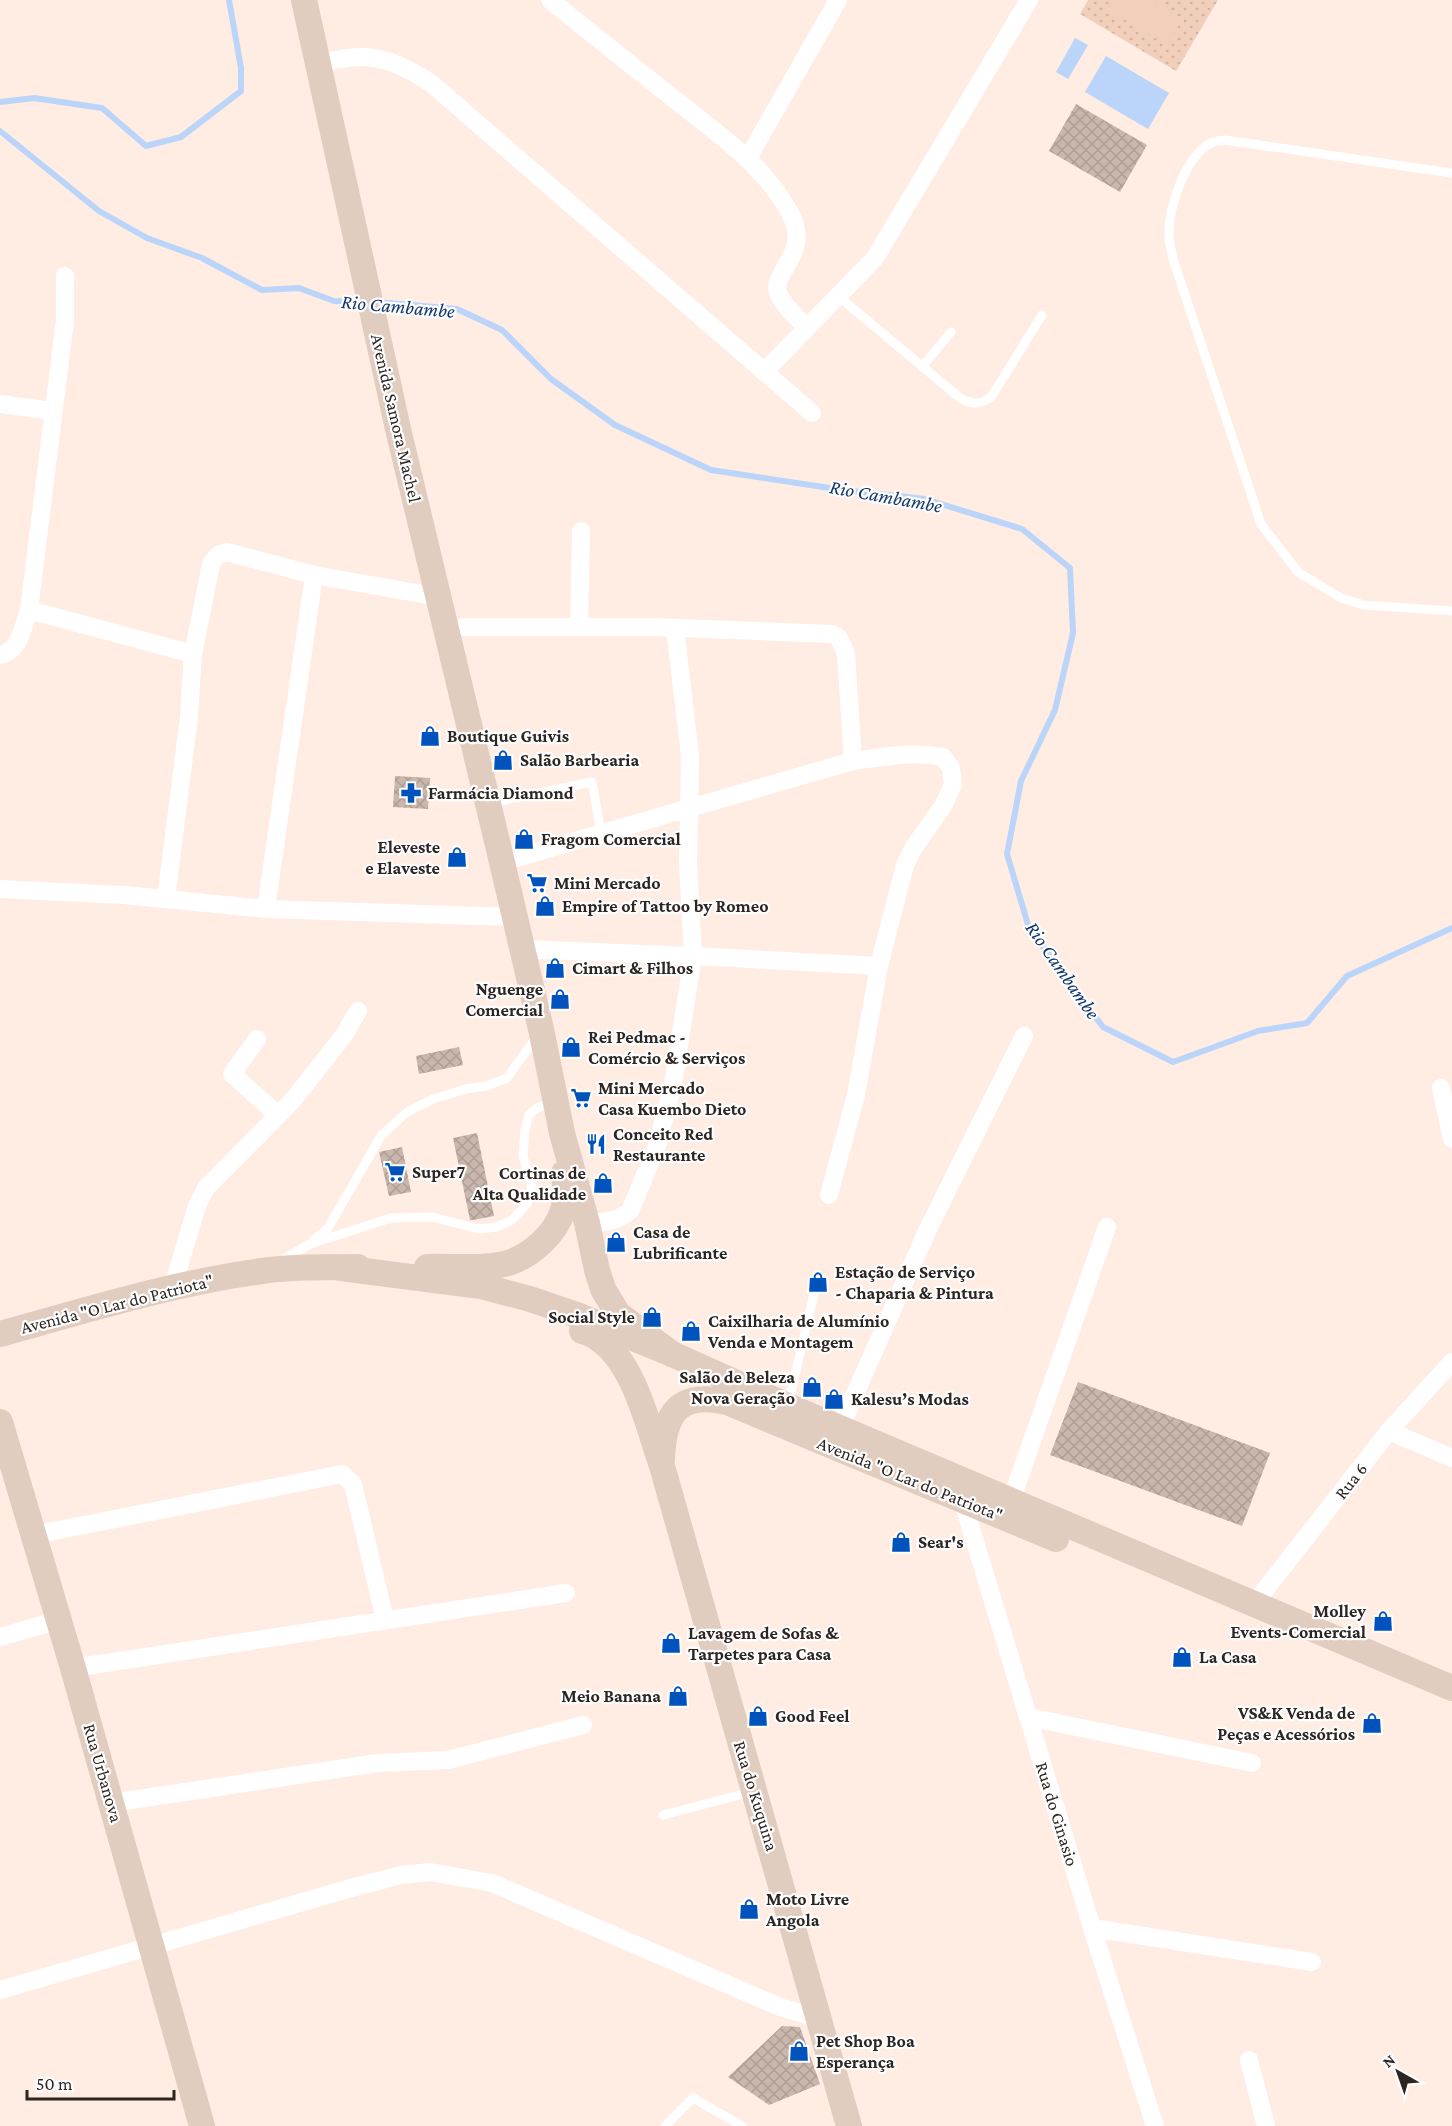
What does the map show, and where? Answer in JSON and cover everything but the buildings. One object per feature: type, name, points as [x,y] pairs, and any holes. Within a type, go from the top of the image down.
[{"type":"main road","name":"Avenida Samora Machel","points":[[304,0],[398,429],[541,1029],[562,1133]]},
{"type":"main road","points":[[562,1133],[587,1223],[597,1270],[610,1300],[618,1314],[672,1354]]},
{"type":"main road","name":"Avenida \"O Lar do Patriota\"","points":[[0,1334],[173,1286],[262,1270],[303,1267],[491,1266],[511,1262],[523,1256],[547,1237],[558,1223],[564,1209],[566,1191],[562,1133]]},
{"type":"main road","name":"Avenida \"O Lar do Patriota\"","points":[[341,1268],[481,1286],[577,1315],[1452,1688]]},
{"type":"main road","name":"Avenida \"O Lar do Patriota\"","points":[[481,1286],[598,1338],[611,1349],[630,1380],[662,1466]]},
{"type":"main road","name":"Avenida \"O Lar do Patriota\"","points":[[662,1466],[665,1429],[674,1412],[691,1401],[727,1402],[1452,1704]]},
{"type":"main road","name":"Rua Urbanova","points":[[0,1422],[73,1668],[202,2126]]},
{"type":"main road","name":"Rua do Kuquina","points":[[662,1466],[849,2126]]},
{"type":"street","points":[[550,0],[748,158],[778,194],[791,214],[797,232],[797,247],[780,278],[777,291],[782,301],[807,328]]},
{"type":"street","points":[[748,158],[838,0]]},
{"type":"street","points":[[764,372],[875,258],[1029,0]]},
{"type":"street","points":[[317,63],[366,57],[392,63],[417,74],[432,84],[812,413]]},
{"type":"street","points":[[0,655],[12,650],[29,610],[65,320],[65,276]]},
{"type":"street","points":[[0,404],[52,411]]},
{"type":"street","points":[[579,626],[581,531]]},
{"type":"street","points":[[166,899],[189,717],[193,654],[211,564],[218,555],[227,552],[314,575],[439,597]]},
{"type":"street","points":[[266,909],[314,575]]},
{"type":"street","points":[[29,610],[193,654]]},
{"type":"street","points":[[463,627],[579,626],[832,634],[839,638],[846,654],[853,761]]},
{"type":"street","points":[[587,1223],[614,1221],[630,1211],[657,1146],[674,1084],[693,956],[688,864],[690,756],[675,628]]},
{"type":"street","points":[[502,862],[690,806],[853,761],[906,754],[942,757],[951,768],[953,785],[943,806],[914,847],[905,865],[879,966],[856,1095],[829,1195]]},
{"type":"street","points":[[0,889],[166,899],[266,909],[514,917]]},
{"type":"street","points":[[522,949],[879,966]]},
{"type":"street","points":[[173,1286],[197,1206],[206,1188],[293,1100],[324,1063],[358,1011]]},
{"type":"street","points":[[840,1428],[929,1227],[1024,1036]]},
{"type":"street","points":[[257,1039],[232,1074],[278,1115]]},
{"type":"street","points":[[1441,1088],[1452,1139]]},
{"type":"street","points":[[1011,1501],[1107,1227]]},
{"type":"street","name":"Rua 6","points":[[1254,1604],[1389,1431],[1452,1362]]},
{"type":"street","points":[[1389,1431],[1452,1458]]},
{"type":"street","points":[[34,1535],[342,1474],[353,1484],[385,1620]]},
{"type":"street","name":"Rua do Ginasio","points":[[963,1502],[1092,1928],[1155,2126]]},
{"type":"street","points":[[73,1668],[566,1593]]},
{"type":"street","points":[[0,1637],[59,1620]]},
{"type":"street","points":[[1028,1716],[1252,1763]]},
{"type":"street","points":[[111,1803],[378,1763],[448,1760],[583,1725]]},
{"type":"street","points":[[0,1989],[351,1888],[400,1875],[430,1872],[492,1883],[780,2007],[820,2019]]},
{"type":"street","points":[[1092,1928],[1312,1962]]},
{"type":"street","points":[[1249,2060],[1266,2126]]},
{"type":"lane","points":[[1452,173],[1225,140],[1210,144],[1196,157],[1181,178],[1172,208],[1169,235],[1173,259],[1261,524],[1298,572],[1341,598],[1364,605],[1452,611]]},
{"type":"lane","points":[[838,296],[968,403],[985,402],[992,396],[1042,315]]},
{"type":"lane","points":[[922,367],[951,332]]},
{"type":"lane","points":[[488,804],[592,782],[602,832]]},
{"type":"lane","points":[[310,1244],[328,1228],[381,1136],[407,1112],[433,1099],[466,1089],[487,1086],[507,1078],[541,1029]]},
{"type":"lane","points":[[262,1270],[310,1244],[391,1218],[432,1217],[479,1229],[497,1227],[512,1220],[527,1204],[532,1185],[523,1156],[525,1130],[530,1115],[537,1108],[556,1102]]},
{"type":"lane","points":[[788,1406],[815,1290]]},
{"type":"lane","points":[[663,1815],[753,1791]]},
{"type":"lane","points":[[665,2126],[693,2098],[742,2126]]},
{"type":"shaded area","points":[[1088,0],[1218,0],[1176,71],[1080,14]]},
{"type":"shaded area","points":[[1112,0],[1152,0],[1183,19],[1167,45],[1107,9]]},
{"type":"water","points":[[1075,38],[1088,45],[1068,79],[1056,72]]},
{"type":"water","points":[[1106,56],[1169,93],[1148,129],[1085,92]]},
{"type":"waterway","points":[[0,102],[34,98],[102,108],[146,146],[181,137],[241,91],[241,68],[229,0]]},
{"type":"waterway","name":"Rio Cambambe","points":[[0,131],[99,211],[147,238],[202,258],[262,290],[299,288],[334,301],[364,302]]},
{"type":"waterway","name":"Rio Cambambe","points":[[377,302],[457,309],[502,330],[551,379],[615,425],[711,470],[843,490],[925,499],[1022,529],[1070,568],[1073,633],[1055,710],[1021,781],[1007,854],[1029,928],[1103,1027],[1173,1062],[1258,1031],[1307,1023],[1347,976],[1452,928]]},
{"type":"place","name":"Boutique Guivis","points":[[430,736]]},
{"type":"place","name":"Salão Barbearia","points":[[503,760]]},
{"type":"place","name":"Farmácia Diamond","points":[[411,793]]},
{"type":"place","name":"Fragom Comercial","points":[[524,839]]},
{"type":"place","name":"Eleveste e Elaveste","points":[[457,857]]},
{"type":"place","name":"Mini Mercado","points":[[537,883]]},
{"type":"place","name":"Empire of Tattoo by Romeo","points":[[545,906]]},
{"type":"place","name":"Cimart & Filhos","points":[[555,968]]},
{"type":"place","name":"Nguenge Comercial","points":[[560,999]]},
{"type":"place","name":"Rei Pedmac - Comércio & Serviços","points":[[571,1047]]},
{"type":"place","name":"Mini Mercado Casa Kuembo Dieto","points":[[581,1098]]},
{"type":"place","name":"Conceito Red Restaurante","points":[[596,1144]]},
{"type":"place","name":"Super7","points":[[395,1172]]},
{"type":"place","name":"Cortinas de Alta Qualidade","points":[[603,1183]]},
{"type":"place","name":"Casa de Lubrificante","points":[[616,1242]]},
{"type":"place","name":"Estação de Serviço - Chaparia & Pintura","points":[[818,1282]]},
{"type":"place","name":"Social Style","points":[[652,1317]]},
{"type":"place","name":"Caixilharia de Alumínio Venda e Montagem","points":[[691,1331]]},
{"type":"place","name":"Salão de Beleza Nova Geração","points":[[812,1387]]},
{"type":"place","name":"Kalesu’s Modas","points":[[834,1399]]},
{"type":"place","name":"Sear's","points":[[901,1542]]},
{"type":"place","name":"Molley Events-Comercial","points":[[1383,1621]]},
{"type":"place","name":"Lavagem de Sofas & Tarpetes para Casa","points":[[671,1643]]},
{"type":"place","name":"La Casa","points":[[1182,1657]]},
{"type":"place","name":"Meio Banana","points":[[678,1696]]},
{"type":"place","name":"Good Feel","points":[[758,1716]]},
{"type":"place","name":"VS&K Venda de Peças e Acessórios","points":[[1372,1723]]},
{"type":"place","name":"Moto Livre Angola","points":[[749,1909]]},
{"type":"place","name":"Pet Shop Boa Esperança","points":[[799,2051]]}]
